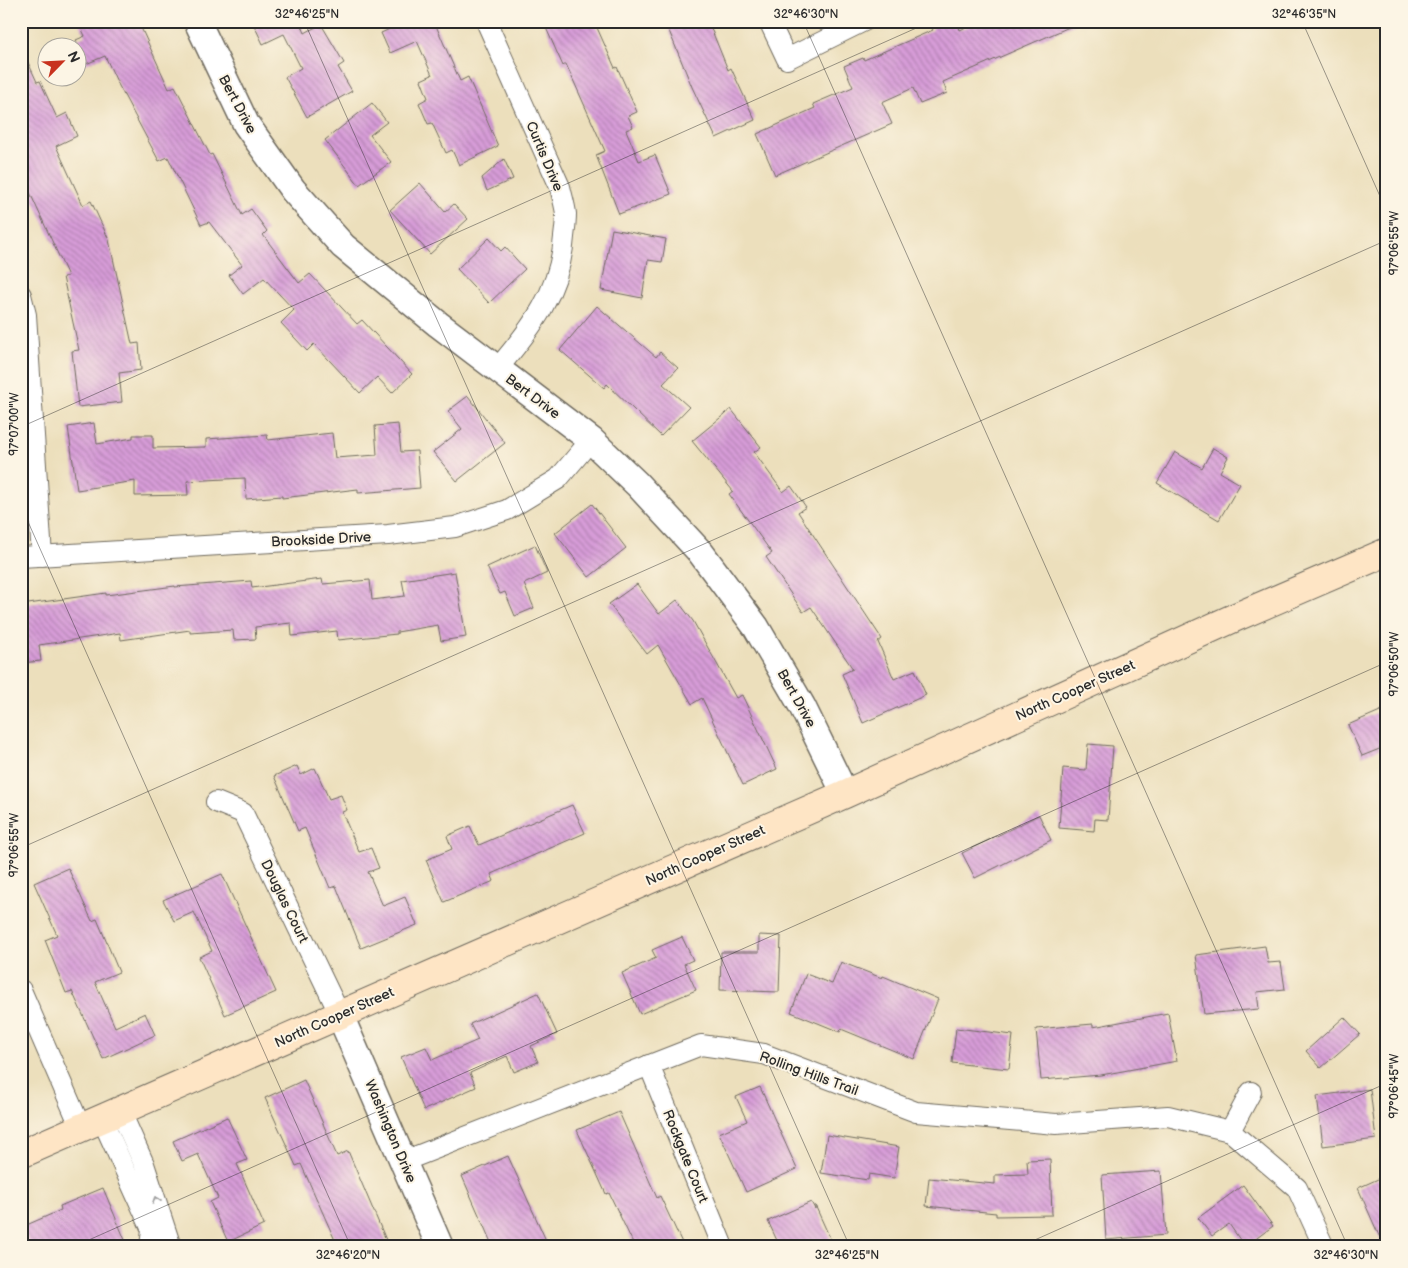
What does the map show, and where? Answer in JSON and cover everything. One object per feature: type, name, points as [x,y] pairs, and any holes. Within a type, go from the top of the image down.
[{"type":"main road","name":"North Cooper Street","points":[[21,1154],[845,794],[1236,617],[1387,552]]},
{"type":"street","name":"Bert Drive","points":[[197,21],[246,124],[293,190],[343,246],[438,324],[591,440],[637,484],[702,554],[756,627],[802,706],[845,794]]},
{"type":"street","name":"Curtis Drive","points":[[486,21],[560,187],[566,214],[563,247],[557,279],[541,312],[521,341],[497,369]]},
{"type":"street","points":[[769,21],[787,60],[864,21]]},
{"type":"street","points":[[21,295],[27,324],[42,556]]},
{"type":"street","name":"Brookside Drive","points":[[21,557],[388,535],[455,527],[507,510],[558,479],[591,440]]},
{"type":"street","name":"Douglas Court","points":[[216,802],[243,813],[340,1015]]},
{"type":"street","points":[[21,990],[101,1119],[155,1234],[171,1247]]},
{"type":"street","name":"Washington Drive","points":[[340,1015],[440,1247]]},
{"type":"street","name":"Rolling Hills Trail","points":[[404,1161],[701,1045],[764,1054],[916,1112],[1056,1124],[1168,1116],[1230,1131],[1297,1188],[1324,1247]]},
{"type":"street","name":"Rockgate Court","points":[[649,1065],[722,1247]]},
{"type":"street","points":[[1230,1131],[1250,1092]]},
{"type":"building","points":[[78,21],[138,21],[169,89],[175,86],[242,215],[251,209],[267,231],[263,235],[299,283],[310,274],[357,324],[362,320],[412,374],[392,393],[377,377],[360,393],[314,344],[307,351],[281,323],[294,310],[264,278],[243,294],[229,275],[242,265],[209,222],[201,225],[168,157],[159,161],[105,56],[88,63],[88,38],[80,38],[85,36]]},
{"type":"building","points":[[252,21],[312,21],[302,26],[305,33],[321,24],[344,63],[338,67],[352,91],[307,117],[285,77],[301,68],[284,34],[263,44]]},
{"type":"building","points":[[392,21],[434,21],[460,81],[468,77],[498,146],[459,165],[452,150],[446,153],[432,123],[428,124],[419,103],[428,98],[421,80],[432,75],[417,41],[390,53],[381,33],[394,27]]},
{"type":"building","points":[[543,21],[594,21],[637,112],[628,116],[633,127],[626,130],[639,161],[655,155],[671,194],[619,214],[596,155],[605,151],[566,64],[563,66]]},
{"type":"building","points":[[665,21],[708,21],[728,70],[731,68],[755,120],[716,138],[692,87]]},
{"type":"building","points":[[948,21],[957,21],[960,30],[979,21],[1083,21],[943,82],[947,93],[920,104],[913,88],[882,102],[892,124],[775,175],[757,134],[815,108],[813,104],[853,87],[844,66],[863,58],[864,60],[933,30],[932,28]]},
{"type":"building","points":[[21,47],[38,82],[38,88],[43,88],[57,118],[67,113],[77,136],[56,146],[83,205],[91,201],[109,240],[132,344],[139,343],[141,370],[119,373],[122,402],[78,407],[72,351],[79,350],[63,277],[68,276],[21,173]]},
{"type":"building","points":[[372,103],[387,122],[370,135],[391,162],[359,185],[325,140]]},
{"type":"building","points":[[504,159],[513,179],[487,191],[482,178]]},
{"type":"building","points":[[420,183],[445,212],[454,204],[468,219],[430,254],[390,210]]},
{"type":"building","points":[[612,229],[666,239],[662,262],[648,260],[642,298],[601,290]]},
{"type":"building","points":[[489,238],[501,251],[505,247],[525,269],[489,303],[457,269]]},
{"type":"building","points":[[597,306],[656,357],[660,352],[678,368],[663,384],[689,407],[661,436],[607,384],[604,388],[560,350]]},
{"type":"building","points":[[468,396],[505,443],[457,481],[433,452],[462,429],[448,411]]},
{"type":"building","points":[[731,409],[761,447],[754,452],[783,492],[791,486],[806,507],[798,512],[882,639],[878,642],[894,679],[915,670],[926,695],[863,723],[842,674],[853,669],[811,607],[803,612],[766,557],[772,553],[729,494],[733,491],[692,441]]},
{"type":"building","points":[[94,423],[97,444],[133,438],[133,435],[153,435],[153,448],[206,447],[206,439],[267,435],[268,440],[332,433],[335,458],[377,455],[375,426],[398,424],[401,452],[417,451],[420,488],[358,493],[358,489],[282,498],[282,496],[246,499],[245,478],[187,481],[188,495],[135,496],[135,481],[77,490],[68,427]]},
{"type":"building","points":[[1213,448],[1228,457],[1220,472],[1240,484],[1219,520],[1157,483],[1175,452],[1202,468]]},
{"type":"building","points":[[592,504],[626,548],[589,577],[555,533]]},
{"type":"building","points":[[535,545],[547,573],[524,584],[534,608],[515,616],[505,592],[500,594],[487,567]]},
{"type":"building","points":[[455,572],[466,637],[441,641],[438,625],[397,632],[397,634],[338,640],[337,631],[292,636],[291,623],[255,627],[256,639],[234,640],[233,630],[190,633],[190,630],[121,640],[120,633],[39,645],[41,661],[21,663],[21,605],[106,593],[106,595],[175,586],[251,581],[252,588],[322,579],[323,584],[370,580],[372,600],[405,596],[402,580]]},
{"type":"building","points":[[637,584],[659,614],[677,600],[693,621],[736,698],[742,695],[777,769],[743,785],[702,698],[692,704],[658,645],[647,654],[609,604]]},
{"type":"building","points":[[1387,708],[1387,746],[1362,756],[1348,725]]},
{"type":"building","points":[[1088,744],[1113,746],[1108,820],[1095,819],[1094,831],[1059,828],[1063,768],[1086,770]]},
{"type":"building","points":[[297,766],[301,775],[315,768],[329,799],[341,795],[347,810],[342,812],[359,852],[371,848],[379,868],[368,872],[383,906],[405,897],[417,925],[361,948],[336,886],[330,888],[305,828],[298,831],[274,776]]},
{"type":"building","points":[[572,805],[585,833],[491,874],[494,881],[444,902],[426,860],[452,849],[447,836],[470,826],[479,845]]},
{"type":"building","points":[[1039,815],[1051,840],[975,878],[962,853]]},
{"type":"building","points":[[68,868],[92,921],[97,919],[119,972],[95,982],[115,1027],[145,1013],[155,1035],[103,1059],[72,991],[66,993],[45,940],[57,935],[34,883]]},
{"type":"building","points":[[222,874],[276,992],[225,1015],[199,957],[212,951],[194,912],[174,921],[163,900]]},
{"type":"building","points":[[759,935],[781,936],[779,992],[720,990],[721,952],[759,952]]},
{"type":"building","points":[[682,937],[693,960],[684,964],[696,990],[640,1014],[622,973],[656,958],[652,950]]},
{"type":"building","points":[[1265,946],[1268,963],[1281,962],[1285,989],[1257,992],[1259,1009],[1204,1014],[1196,955]]},
{"type":"building","points":[[841,962],[882,978],[883,976],[938,999],[914,1059],[841,1029],[840,1032],[791,1012],[806,974],[832,984]]},
{"type":"building","points":[[538,993],[557,1034],[531,1046],[538,1062],[514,1072],[507,1056],[470,1073],[476,1087],[424,1110],[401,1057],[426,1047],[432,1060],[478,1040],[470,1024]]},
{"type":"building","points":[[1168,1013],[1177,1061],[1101,1075],[1041,1080],[1036,1029],[1093,1024],[1093,1027]]},
{"type":"building","points":[[1344,1017],[1360,1034],[1321,1068],[1306,1051]]},
{"type":"building","points":[[956,1028],[1013,1035],[1009,1069],[952,1063]]},
{"type":"building","points":[[304,1080],[337,1156],[348,1151],[389,1247],[338,1247],[301,1164],[296,1166],[265,1098]]},
{"type":"building","points":[[760,1087],[797,1169],[746,1192],[719,1133],[747,1121],[736,1097]]},
{"type":"building","points":[[1370,1089],[1376,1139],[1323,1146],[1317,1096]]},
{"type":"building","points":[[619,1112],[657,1198],[660,1196],[684,1247],[635,1247],[609,1193],[606,1194],[577,1130]]},
{"type":"building","points":[[227,1117],[247,1160],[237,1164],[264,1225],[228,1242],[210,1202],[218,1198],[198,1154],[182,1161],[173,1141]]},
{"type":"building","points":[[827,1135],[899,1147],[894,1178],[869,1174],[868,1180],[821,1173]]},
{"type":"building","points":[[508,1156],[549,1247],[493,1247],[462,1176]]},
{"type":"building","points":[[1050,1159],[1052,1215],[996,1216],[996,1213],[926,1206],[929,1178],[995,1184],[995,1175],[1028,1174],[1027,1160]]},
{"type":"building","points":[[1161,1171],[1166,1235],[1106,1240],[1102,1175]]},
{"type":"building","points":[[1387,1175],[1387,1247],[1384,1247],[1358,1188]]},
{"type":"building","points":[[1243,1185],[1273,1226],[1245,1247],[1229,1224],[1212,1236],[1198,1218]]},
{"type":"building","points":[[103,1188],[128,1247],[102,1247],[100,1242],[87,1247],[31,1247],[22,1227],[61,1210],[60,1206]]},
{"type":"building","points":[[811,1202],[815,1209],[815,1205],[834,1247],[780,1247],[768,1221]]}]
